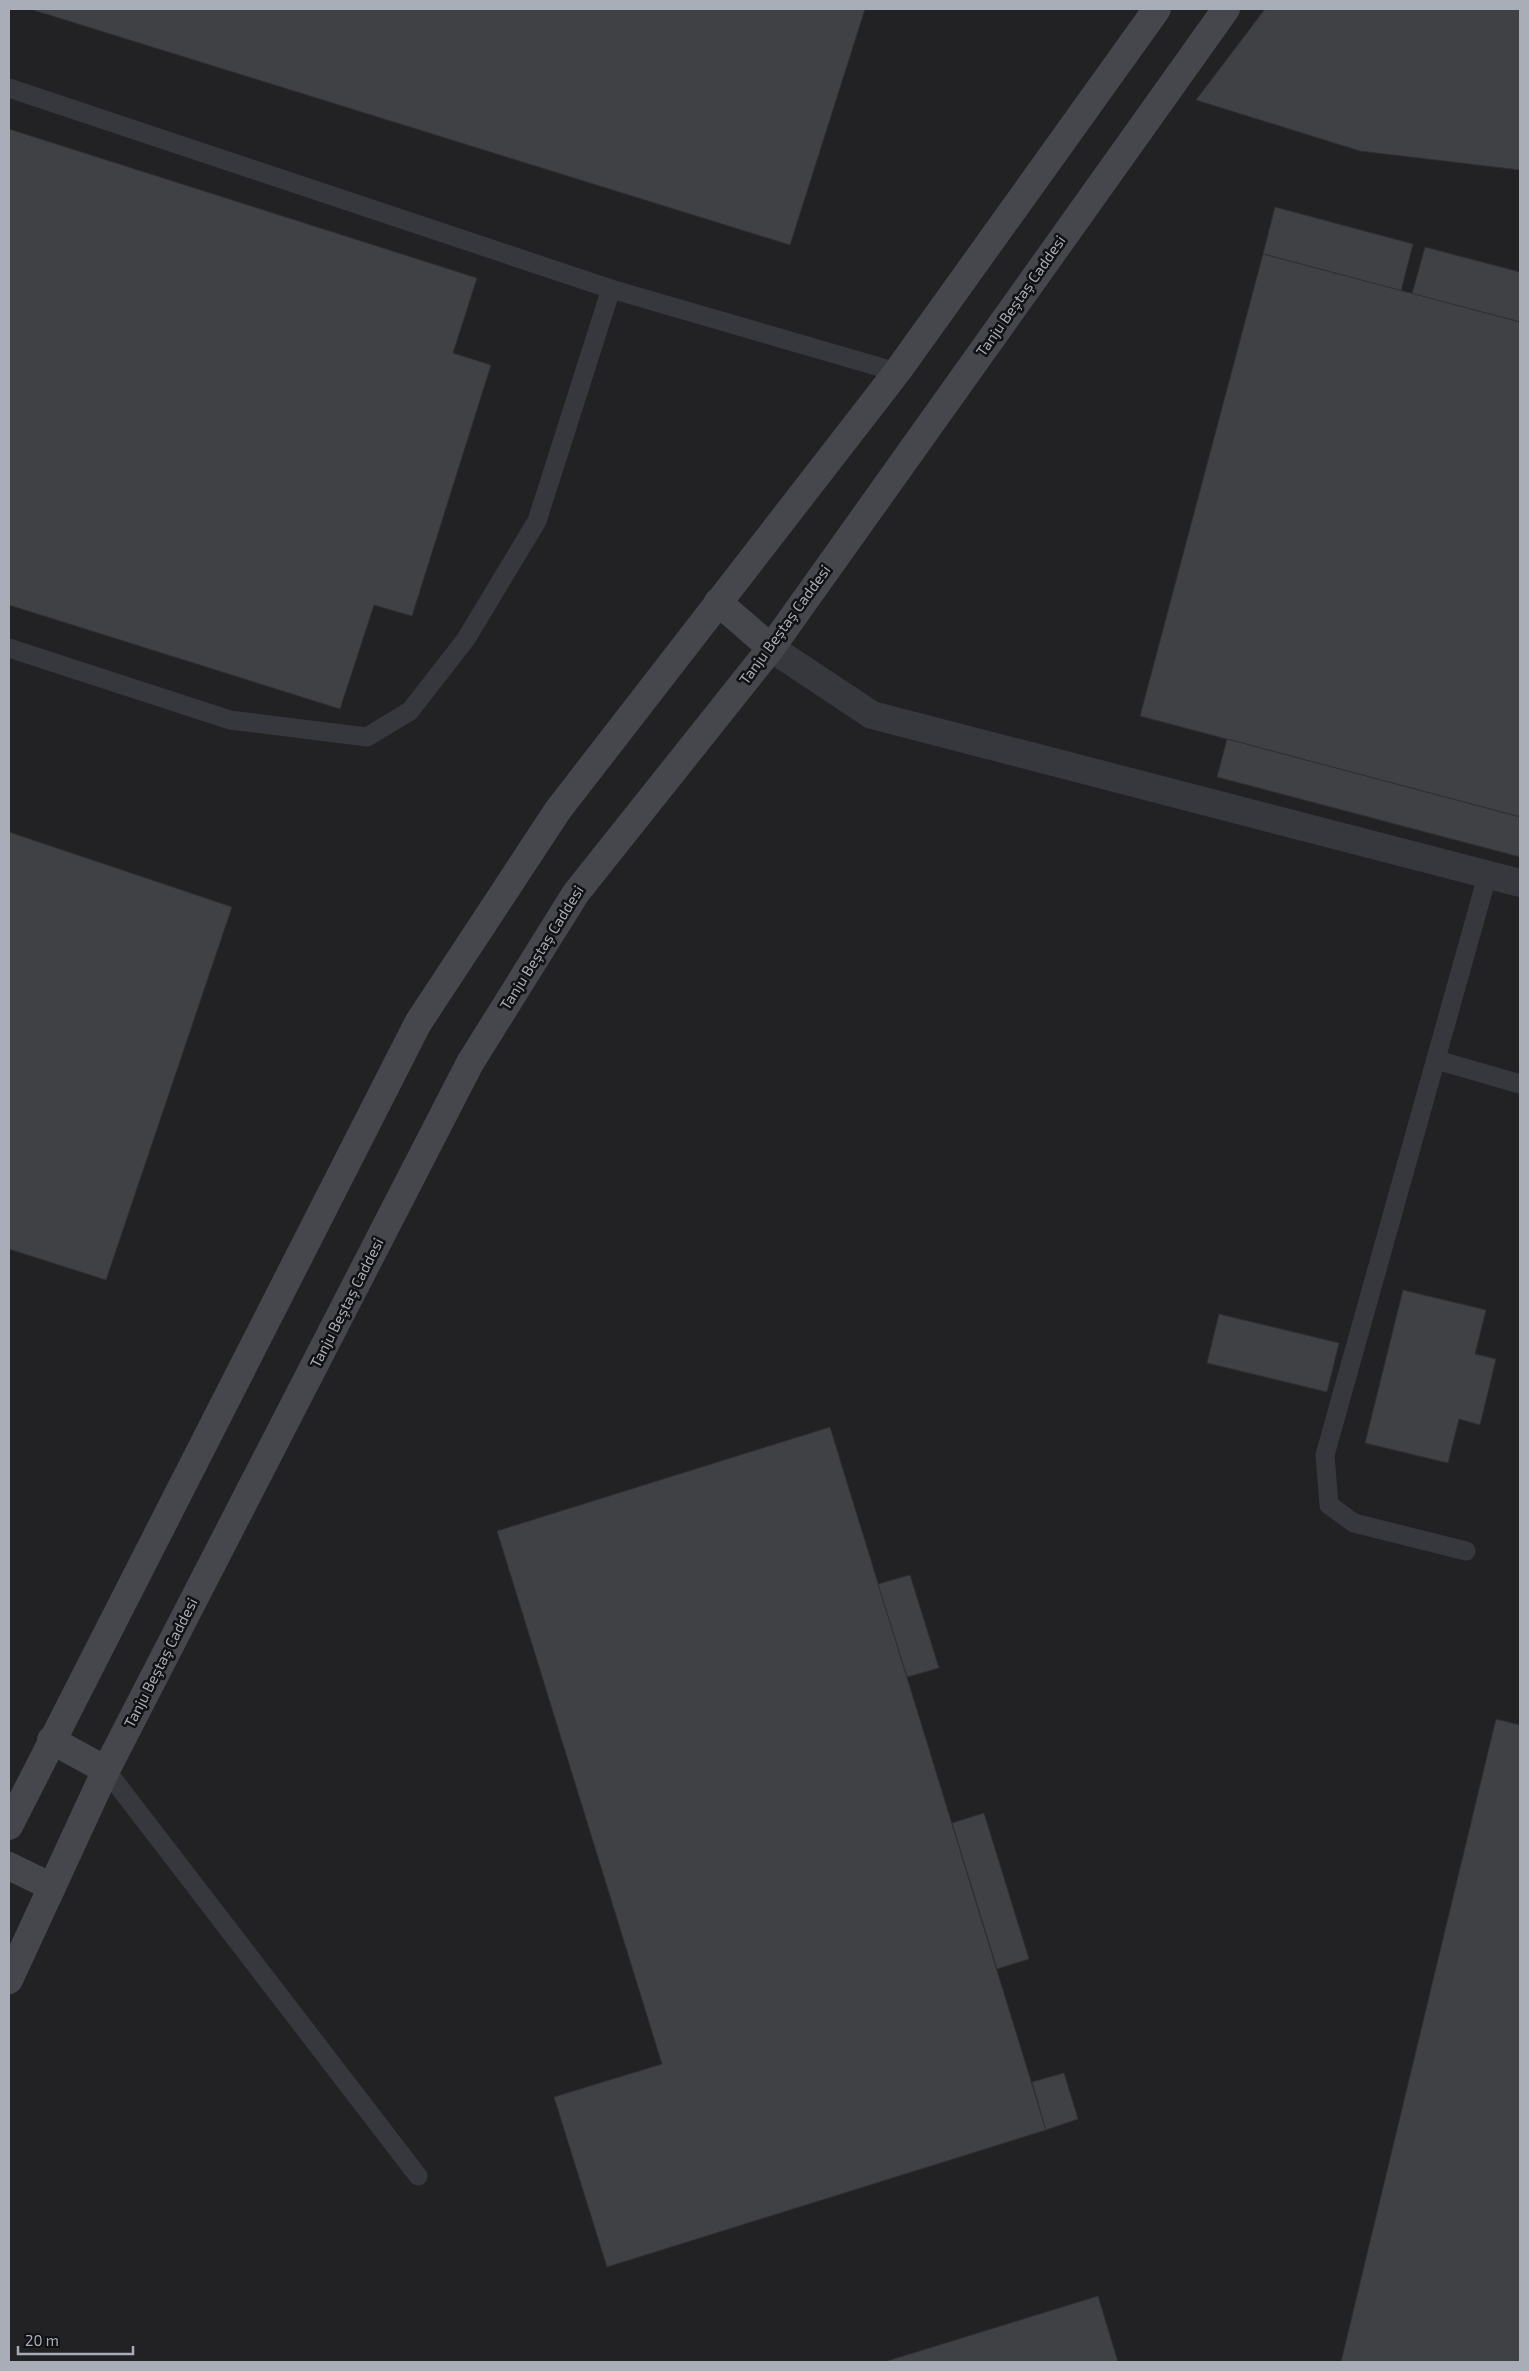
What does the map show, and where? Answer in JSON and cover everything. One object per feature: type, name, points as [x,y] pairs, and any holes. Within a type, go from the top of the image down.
[{"type":"street","points":[[9,1826],[51,1740],[418,1023],[558,810],[896,372],[1157,9]]},
{"type":"street","name":"Tanju Beştaş Caddesi","points":[[9,1980],[106,1770],[470,1063],[576,893],[771,648],[1226,9]]},
{"type":"street","points":[[718,602],[771,648],[872,716],[1488,873],[1520,883]]},
{"type":"street","points":[[51,1740],[106,1770]]},
{"type":"street","points":[[9,1866],[52,1887]]},
{"type":"lane","points":[[9,88],[611,288],[896,372]]},
{"type":"lane","points":[[9,648],[230,720],[367,737],[410,711],[466,639],[537,521],[611,288]]},
{"type":"lane","points":[[1466,1552],[1354,1524],[1329,1505],[1325,1455],[1438,1060],[1488,873]]},
{"type":"lane","points":[[1438,1060],[1520,1084]]},
{"type":"lane","points":[[106,1770],[418,2176]]},
{"type":"shaded area","points":[[9,9],[1520,9],[1520,2362],[9,2362]]},
{"type":"building","points":[[30,9],[865,9],[790,245]]},
{"type":"building","points":[[1265,9],[1520,9],[1520,170],[1360,151],[1196,100]]},
{"type":"building","points":[[9,129],[477,278],[453,353],[491,365],[412,616],[374,605],[340,709],[9,605]]},
{"type":"building","points":[[1275,207],[1413,244],[1401,291],[1263,254]]},
{"type":"building","points":[[1425,247],[1520,272],[1520,322],[1412,294]]},
{"type":"building","points":[[1263,254],[1520,322],[1520,817],[1140,716]]},
{"type":"building","points":[[1227,739],[1520,817],[1520,857],[1217,777]]},
{"type":"building","points":[[9,832],[232,907],[106,1280],[9,1249]]},
{"type":"building","points":[[1403,1290],[1486,1310],[1475,1354],[1496,1359],[1480,1425],[1459,1419],[1448,1463],[1365,1443]]},
{"type":"building","points":[[1219,1314],[1339,1343],[1327,1392],[1207,1363]]},
{"type":"building","points":[[830,1427],[1046,2130],[607,2267],[554,2097],[662,2064],[497,1531]]},
{"type":"building","points":[[910,1575],[939,1668],[907,1677],[878,1584]]},
{"type":"building","points":[[1496,1719],[1520,1725],[1520,2362],[1341,2362]]},
{"type":"building","points":[[984,1813],[1029,1959],[997,1969],[952,1823]]},
{"type":"building","points":[[1064,2073],[1078,2119],[1046,2130],[1032,2082]]},
{"type":"building","points":[[1098,2296],[1118,2362],[884,2362]]}]
